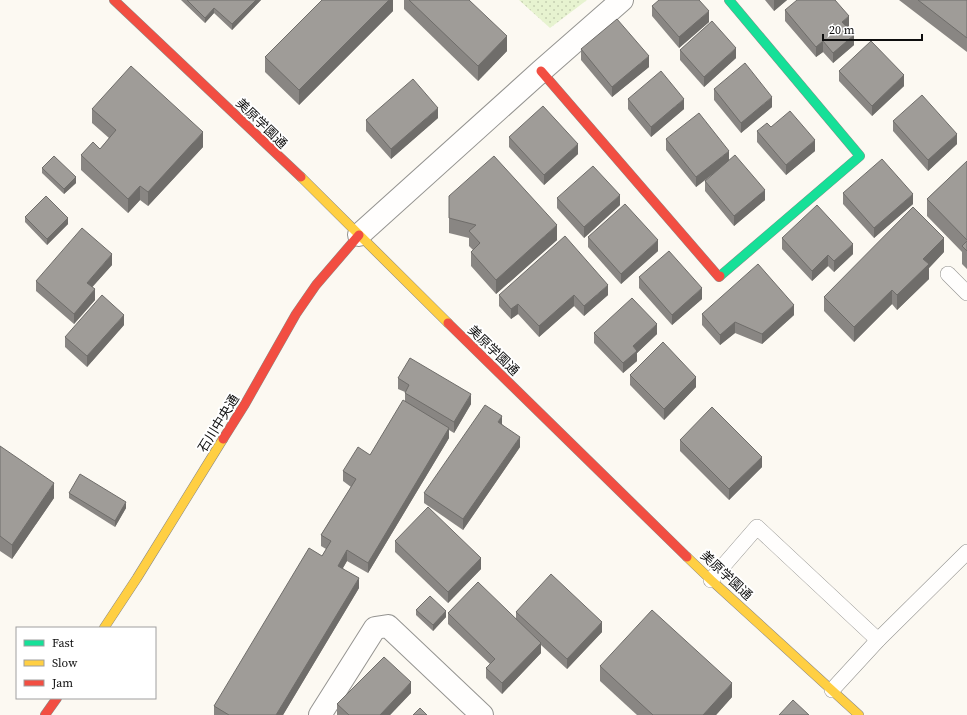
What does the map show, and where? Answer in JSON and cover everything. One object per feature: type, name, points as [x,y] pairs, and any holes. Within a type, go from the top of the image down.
[{"type":"street","name":"美原学園通","points":[[114,0],[307,183],[711,580],[859,715]]},
{"type":"street","points":[[359,235],[622,0]]},
{"type":"street","points":[[541,71],[718,277],[860,156],[728,0]]},
{"type":"street","name":"石川中央通","points":[[105,627],[137,578],[245,404],[296,314],[316,285],[359,235]]},
{"type":"street","points":[[320,715],[376,628],[388,626],[482,715]]},
{"type":"street","points":[[45,715],[56,699]]},
{"type":"lane","points":[[948,274],[967,293]]},
{"type":"lane","points":[[711,580],[757,527],[878,640]]},
{"type":"lane","points":[[832,690],[878,640],[967,552]]},
{"type":"green space","points":[[519,0],[587,0],[550,28]]},
{"type":"building","points":[[187,0],[256,0],[232,24],[214,8],[205,18]]},
{"type":"building","points":[[322,0],[389,0],[299,90],[265,57]]},
{"type":"building","points":[[409,0],[469,0],[507,36],[478,66]]},
{"type":"building","points":[[659,0],[699,0],[709,11],[679,37],[652,6]]},
{"type":"building","points":[[797,0],[835,0],[849,16],[842,22],[854,35],[833,53],[823,41],[816,47],[785,10]]},
{"type":"building","points":[[918,0],[967,0],[967,38]]},
{"type":"building","points":[[617,19],[649,56],[612,87],[581,49]]},
{"type":"building","points":[[712,21],[736,48],[704,77],[680,50]]},
{"type":"building","points":[[871,41],[904,75],[872,106],[839,71]]},
{"type":"building","points":[[745,63],[772,97],[741,123],[714,89]]},
{"type":"building","points":[[131,66],[203,132],[148,192],[140,186],[128,199],[81,155],[93,142],[100,149],[116,130],[92,109]]},
{"type":"building","points":[[661,71],[684,99],[651,127],[628,99]]},
{"type":"building","points":[[413,79],[438,108],[391,149],[366,120]]},
{"type":"building","points":[[922,95],[957,134],[928,160],[893,121]]},
{"type":"building","points":[[543,106],[578,144],[544,175],[509,137]]},
{"type":"building","points":[[790,111],[815,140],[786,165],[757,131],[767,123],[771,127]]},
{"type":"building","points":[[699,113],[729,151],[696,177],[666,139]]},
{"type":"building","points":[[735,155],[765,190],[734,216],[705,181]]},
{"type":"building","points":[[54,156],[76,177],[64,189],[42,168]]},
{"type":"building","points":[[494,156],[557,225],[496,280],[471,252],[480,243],[469,231],[476,225],[449,218],[449,196]]},
{"type":"building","points":[[882,159],[913,194],[874,228],[843,193]]},
{"type":"building","points":[[967,161],[967,240],[927,199]]},
{"type":"building","points":[[593,166],[620,195],[584,227],[557,198]]},
{"type":"building","points":[[46,196],[68,218],[47,239],[25,217]]},
{"type":"building","points":[[625,204],[658,240],[621,274],[588,237]]},
{"type":"building","points":[[817,205],[853,244],[834,261],[828,255],[812,271],[782,238]]},
{"type":"building","points":[[913,207],[944,238],[923,259],[929,264],[897,295],[892,290],[854,327],[824,297]]},
{"type":"building","points":[[82,228],[112,254],[87,283],[95,289],[74,314],[36,281]]},
{"type":"building","points":[[565,236],[608,285],[584,306],[574,295],[539,326],[518,304],[511,309],[499,295]]},
{"type":"building","points":[[967,241],[967,251],[962,246]]},
{"type":"building","points":[[669,251],[702,288],[672,315],[639,277]]},
{"type":"building","points":[[758,264],[794,305],[762,334],[735,322],[720,335],[702,314]]},
{"type":"building","points":[[102,295],[124,315],[87,356],[65,337]]},
{"type":"building","points":[[632,298],[657,324],[633,346],[637,351],[623,363],[594,333]]},
{"type":"building","points":[[663,342],[696,377],[664,409],[630,375]]},
{"type":"building","points":[[410,358],[471,394],[454,422],[405,393],[409,385],[398,378]]},
{"type":"building","points":[[403,400],[449,428],[368,563],[347,550],[338,566],[359,578],[276,715],[229,715],[214,706],[309,548],[322,556],[331,541],[321,535],[356,479],[343,471],[358,447],[370,455]]},
{"type":"building","points":[[485,405],[502,416],[498,422],[520,437],[463,519],[424,493]]},
{"type":"building","points":[[712,407],[762,457],[729,489],[680,440]]},
{"type":"building","points":[[0,446],[54,483],[12,545],[0,536]]},
{"type":"building","points":[[80,474],[126,502],[115,521],[69,493]]},
{"type":"building","points":[[428,507],[481,558],[448,592],[395,541]]},
{"type":"building","points":[[551,574],[602,622],[567,659],[516,612]]},
{"type":"building","points":[[478,582],[541,643],[502,683],[486,668],[495,659],[448,613]]},
{"type":"building","points":[[430,596],[446,611],[433,625],[416,610]]},
{"type":"building","points":[[652,610],[732,683],[703,715],[653,715],[600,666]]},
{"type":"building","points":[[384,657],[411,682],[380,715],[349,715],[337,704]]},
{"type":"building","points":[[793,700],[809,715],[779,715]]},
{"type":"building","points":[[420,708],[427,715],[413,715]]},
{"type":"traffic: fast","points":[[720,276],[860,156],[729,0]]},
{"type":"traffic: slow","points":[[301,177],[448,323]]},
{"type":"traffic: slow","points":[[105,627],[137,578],[223,439]]},
{"type":"traffic: slow","points":[[687,557],[859,715]]},
{"type":"traffic: jam","points":[[114,0],[301,177]]},
{"type":"traffic: jam","points":[[541,71],[719,277],[720,276]]},
{"type":"traffic: jam","points":[[223,439],[245,404],[296,314],[316,285],[359,235]]},
{"type":"traffic: jam","points":[[448,323],[687,557]]},
{"type":"traffic: jam","points":[[45,715],[56,699]]}]
